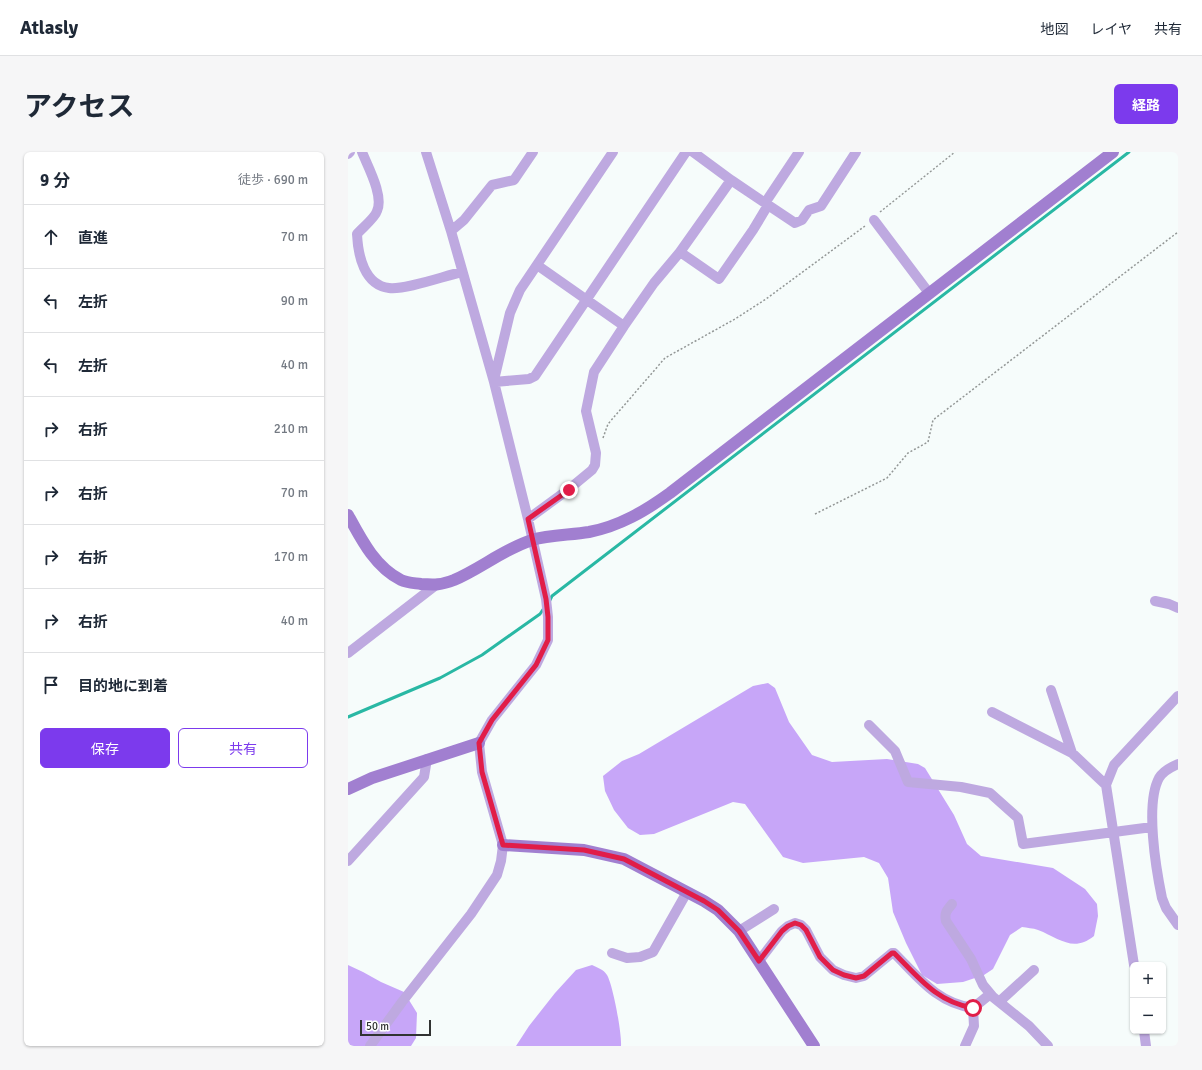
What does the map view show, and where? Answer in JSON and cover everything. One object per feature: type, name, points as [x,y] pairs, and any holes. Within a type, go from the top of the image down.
[{"type":"street","points":[[362,152],[380,204],[377,213],[356,234],[358,250],[364,270],[377,284],[388,288],[402,288],[462,272]]},
{"type":"street","points":[[370,1046],[402,1002],[471,914],[497,876],[501,862],[503,845],[482,772],[479,743],[492,720],[536,665],[548,640],[546,599],[494,382],[451,231],[426,152]]},
{"type":"street","points":[[451,231],[464,220],[492,185],[514,180],[533,152]]},
{"type":"street","points":[[494,382],[510,313],[520,290],[613,152]]},
{"type":"street","points":[[494,382],[528,379],[535,376],[686,152]]},
{"type":"street","points":[[693,152],[731,180],[795,223],[802,220],[809,210],[821,206],[856,152]]},
{"type":"street","points":[[680,252],[719,279],[753,230],[766,204],[799,152]]},
{"type":"street","points":[[348,653],[436,585],[454,579],[532,540],[597,530],[620,524],[649,508],[1113,152]]},
{"type":"street","points":[[528,519],[569,490],[592,470],[595,465],[596,456],[586,411],[596,367],[654,282],[680,252],[731,180]]},
{"type":"street","points":[[874,220],[929,293]]},
{"type":"street","points":[[537,265],[624,326]]},
{"type":"street","points":[[348,515],[366,548],[384,568],[401,580],[411,583],[436,585]]},
{"type":"street","points":[[1155,601],[1169,604],[1178,608]]},
{"type":"street","points":[[1051,690],[1072,753]]},
{"type":"street","points":[[1134,962],[1106,785],[1114,765],[1178,696]]},
{"type":"street","points":[[992,712],[1072,753],[1106,785]]},
{"type":"street","points":[[869,725],[895,751],[908,782],[961,787],[990,793],[1018,818],[1023,844],[1152,827]]},
{"type":"street","points":[[348,789],[372,778],[479,743]]},
{"type":"street","points":[[348,861],[424,777],[427,759]]},
{"type":"street","points":[[1178,764],[1164,772],[1159,778],[1155,789],[1152,827],[1162,898],[1166,908],[1178,925]]},
{"type":"street","points":[[503,845],[584,850],[624,859],[718,910],[739,931],[814,1046]]},
{"type":"street","points":[[612,953],[627,958],[640,957],[652,952],[687,892]]},
{"type":"street","points":[[952,904],[946,912],[946,921],[971,959],[983,984],[996,999]]},
{"type":"street","points":[[739,931],[774,909]]},
{"type":"street","points":[[759,961],[782,931],[795,923],[801,925],[806,930],[820,957],[833,970],[856,978],[864,976],[892,953],[894,953],[935,992],[950,1002],[973,1008]]},
{"type":"street","points":[[996,999],[1034,970]]},
{"type":"street","points":[[973,1008],[989,995],[1029,1026],[1048,1046]]},
{"type":"street","points":[[965,1046],[974,1026],[973,1008]]},
{"type":"street","points":[[1144,1034],[1146,1046]]},
{"type":"path","points":[[596,456],[608,424],[666,358],[766,299],[874,220],[880,212],[955,152]]},
{"type":"path","points":[[815,514],[887,478],[908,453],[928,442],[933,420],[1178,232]]},
{"type":"shaded area","points":[[768,683],[775,688],[789,722],[812,755],[832,762],[887,759],[918,764],[925,768],[954,815],[967,844],[981,856],[1053,868],[1085,889],[1097,904],[1098,916],[1094,936],[1086,941],[1073,944],[1059,940],[1036,929],[1022,927],[1010,935],[993,969],[984,975],[963,982],[937,984],[922,975],[906,943],[893,912],[888,878],[879,863],[864,857],[803,863],[783,857],[745,804],[733,802],[654,834],[640,835],[628,828],[614,810],[605,791],[603,776],[622,761],[639,754],[753,686]]},
{"type":"shaded area","points":[[348,965],[404,992],[417,1013],[416,1038],[411,1046],[348,1046]]},
{"type":"shaded area","points":[[592,965],[604,971],[609,980],[617,1010],[621,1046],[516,1046],[529,1026],[555,993],[576,970]]},
{"type":"waterway","points":[[549,602],[552,596],[1129,152]]},
{"type":"waterway","points":[[348,717],[440,678],[482,655],[540,614],[544,608]]},
{"type":"route","points":[[569,490],[528,519],[546,599],[548,640],[536,665],[492,720],[479,743],[482,772],[503,845],[584,850],[624,859],[704,901],[718,910],[739,931],[759,961],[782,931],[795,923],[801,925],[806,930],[820,957],[833,970],[856,978],[864,976],[892,953],[894,953],[935,992],[950,1002],[973,1008]]}]
